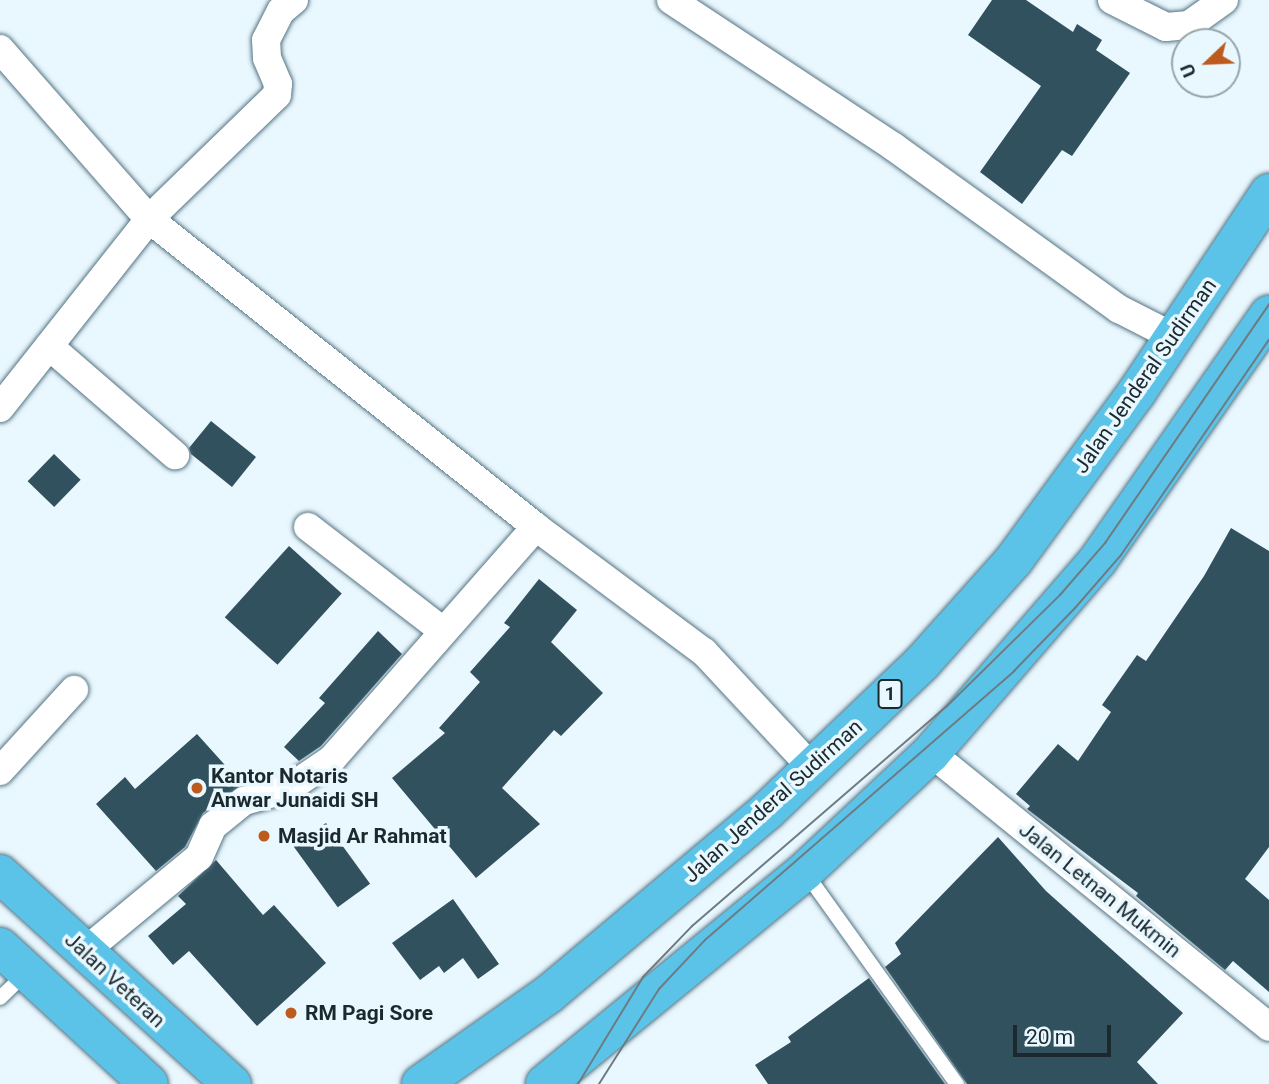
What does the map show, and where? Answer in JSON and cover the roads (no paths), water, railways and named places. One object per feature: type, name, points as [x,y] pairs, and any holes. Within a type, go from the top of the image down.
[{"type":"highway","name":"Jalan Jenderal Sudirman","points":[[421,1084],[549,994],[813,769],[922,663],[1014,560],[1174,337],[1269,193]]},
{"type":"highway","points":[[545,1084],[805,871],[931,753],[1098,560],[1269,315]]},
{"type":"highway","name":"Jalan Veteran","points":[[0,874],[232,1084]]},
{"type":"highway","points":[[14,959],[149,1084]]},
{"type":"street","points":[[0,408],[149,219],[276,95],[278,84],[267,58],[266,40],[281,11],[294,0]]},
{"type":"street","points":[[671,0],[894,147],[1119,309],[1174,337]]},
{"type":"street","points":[[1112,0],[1166,27],[1189,25],[1224,0]]},
{"type":"street","points":[[0,49],[149,219],[536,527],[704,652],[813,769]]},
{"type":"street","points":[[49,346],[176,455]]},
{"type":"street","points":[[308,527],[443,631]]},
{"type":"street","points":[[84,952],[199,857],[214,826],[244,801],[288,789],[332,759],[536,527]]},
{"type":"street","points":[[0,771],[74,690]]},
{"type":"street","name":"Jalan Letnan Mukmin","points":[[931,753],[1269,1027]]},
{"type":"lane","points":[[805,871],[957,1084]]},
{"type":"lane","points":[[0,998],[14,959]]},
{"type":"tram line","points":[[578,1084],[643,977],[692,926],[946,707],[1060,595],[1105,543],[1269,304]]},
{"type":"tram line","points":[[599,1084],[659,989],[705,940],[1014,671],[1075,608],[1121,555],[1269,340]]},
{"type":"place","name":"Kantor Notaris Anwar Junaidi SH","points":[[197,788]]},
{"type":"place","name":"Masjid Ar Rahmat","points":[[264,836]]},
{"type":"place","name":"RM Pagi Sore","points":[[291,1013]]}]
